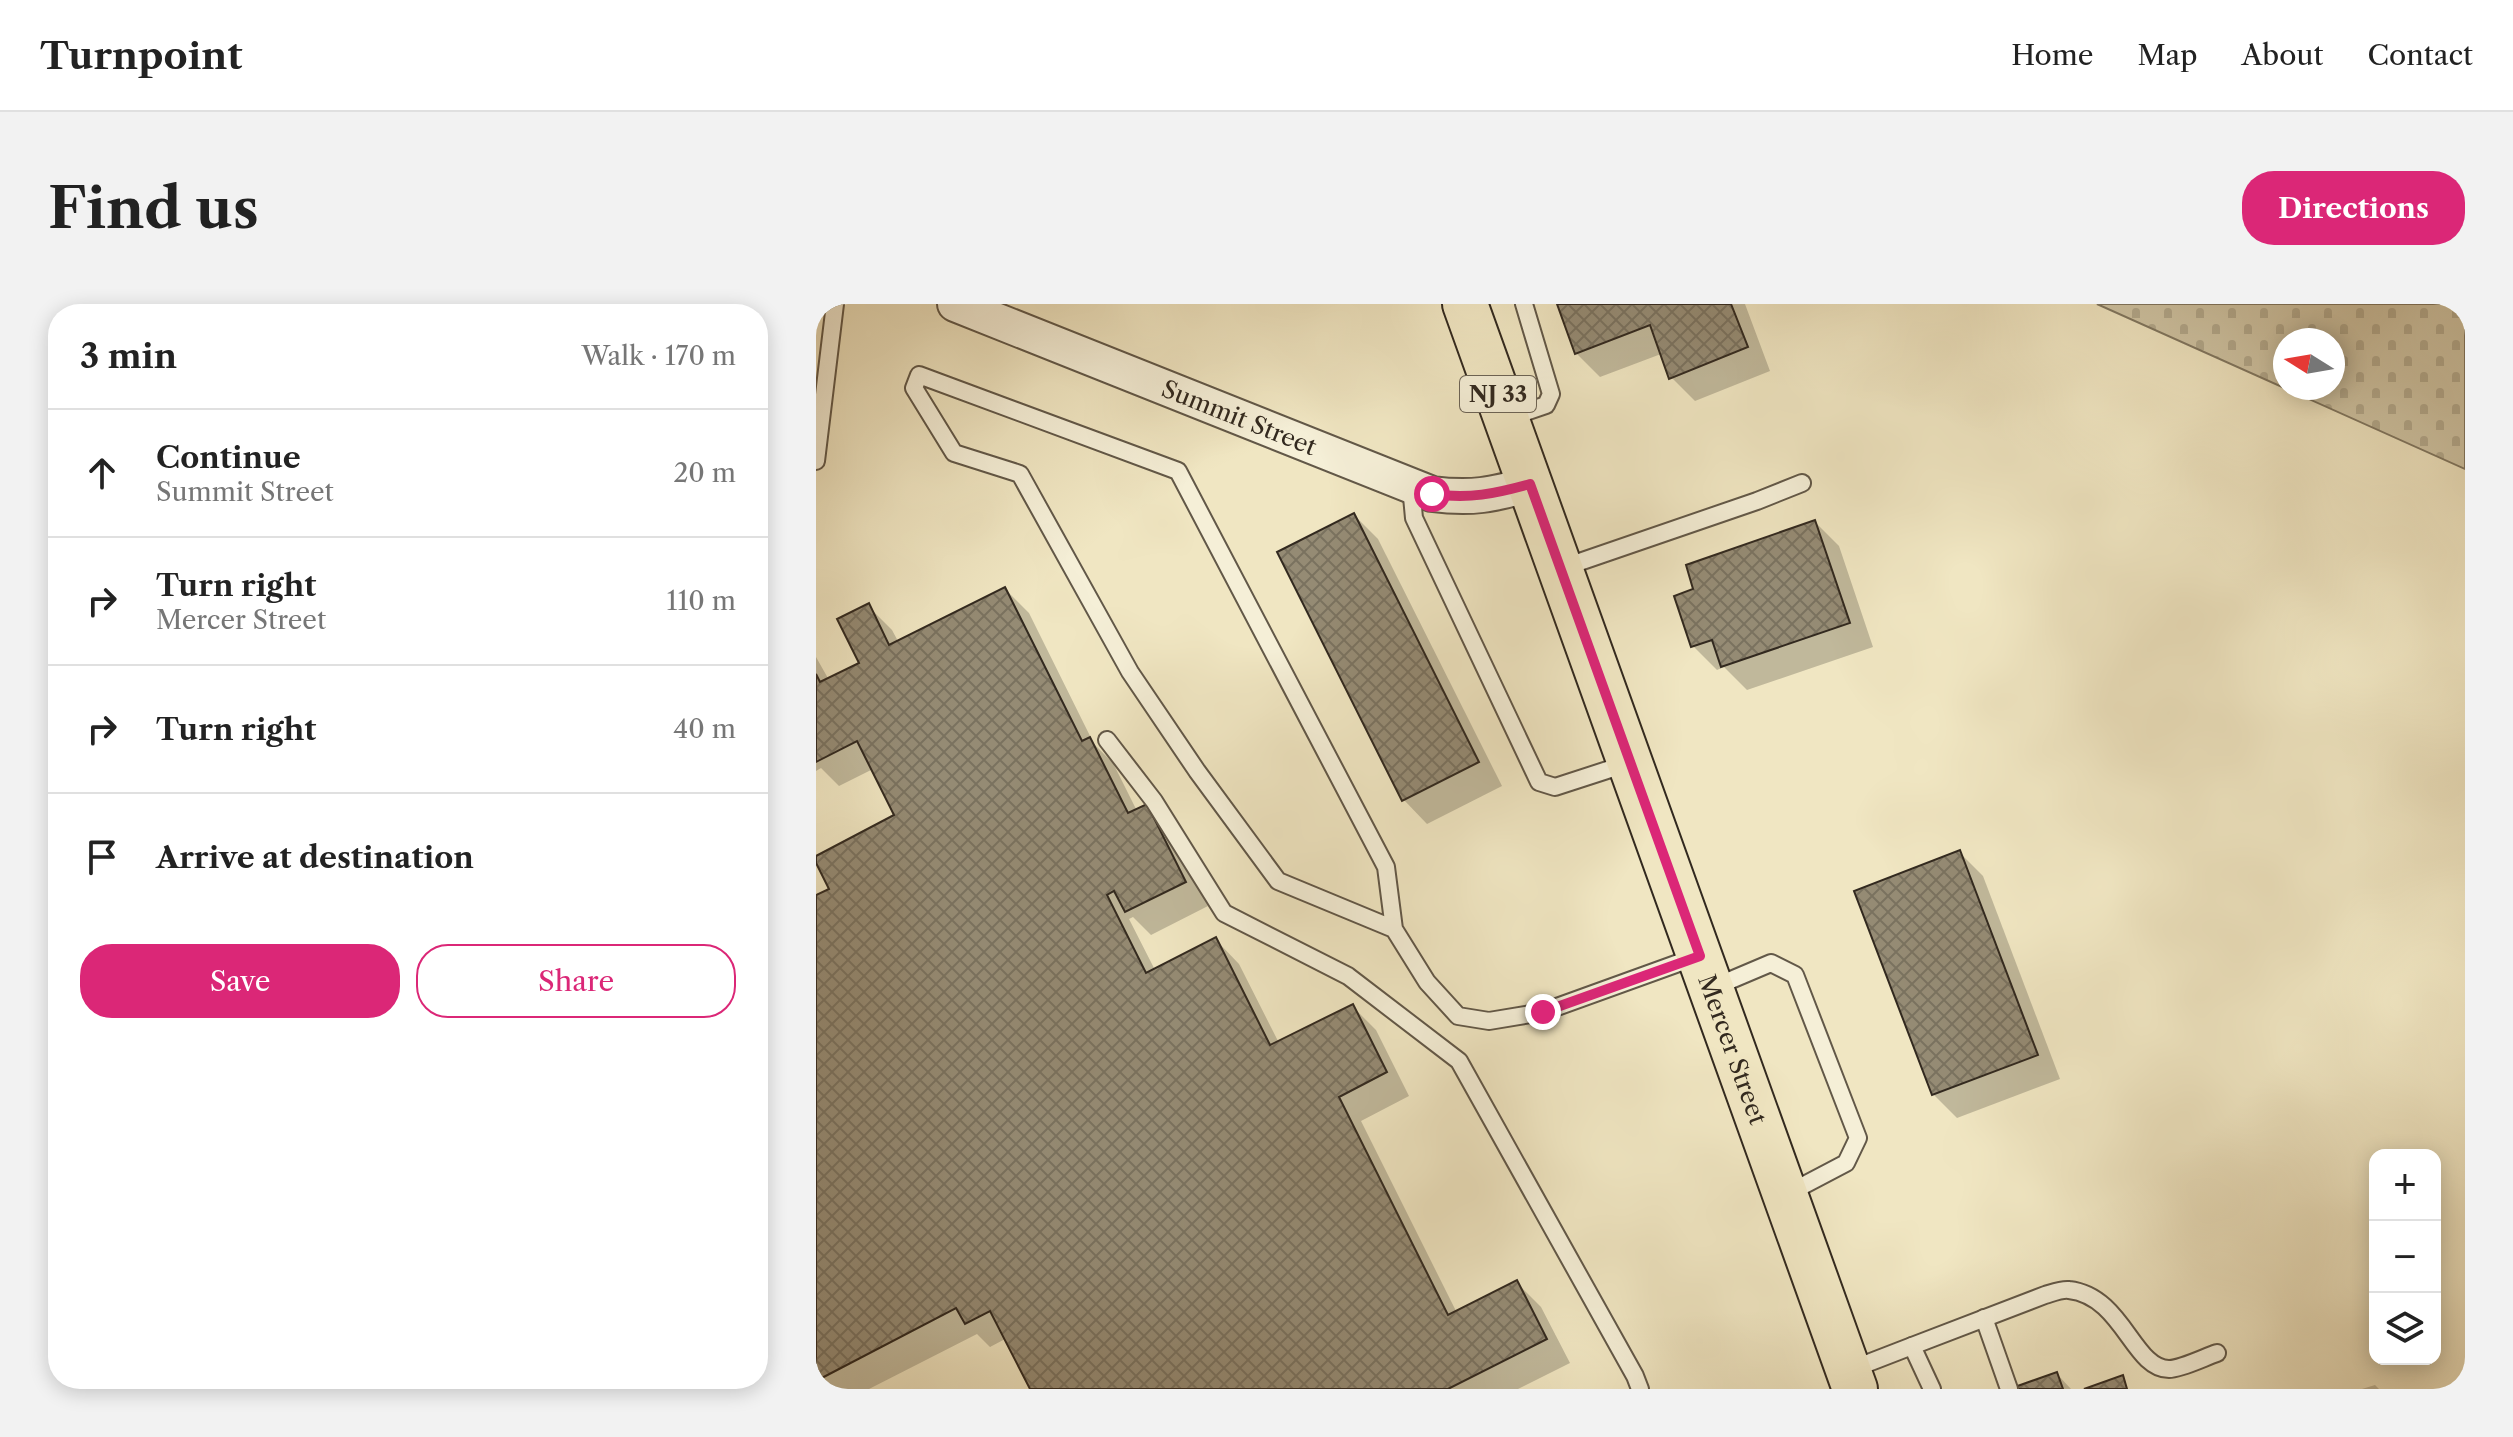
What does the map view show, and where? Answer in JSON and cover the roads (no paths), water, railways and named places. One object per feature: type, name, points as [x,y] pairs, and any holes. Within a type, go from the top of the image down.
[{"type":"main road","name":"Mercer Street","points":[[1466,304],[1852,1380]]},
{"type":"street","name":"Summit Street","points":[[955,304],[1432,494],[1462,498],[1492,495],[1530,484]]},
{"type":"lane","points":[[816,461],[835,304]]},
{"type":"lane","points":[[1506,418],[1546,405],[1551,394],[1524,304]]},
{"type":"lane","points":[[1394,929],[1278,881],[1197,771],[1130,672],[1020,474],[954,453],[914,388],[919,375],[1178,471],[1386,867],[1394,929],[1427,982],[1458,1016],[1489,1021],[1543,1012],[1706,972],[1771,963],[1795,975],[1858,1138],[1846,1163],[1785,1195]]},
{"type":"lane","points":[[1560,569],[1802,483]]},
{"type":"lane","points":[[1411,486],[1414,518],[1539,782],[1555,787],[1630,762]]},
{"type":"lane","points":[[1107,740],[1154,801],[1224,913],[1348,976],[1459,1061],[1640,1389]]},
{"type":"lane","points":[[1852,1380],[1912,1346],[2067,1289],[2096,1297],[2154,1365],[2170,1369],[2217,1353]]},
{"type":"lane","points":[[1984,1318],[2009,1389]]},
{"type":"lane","points":[[1912,1346],[1932,1389]]}]
